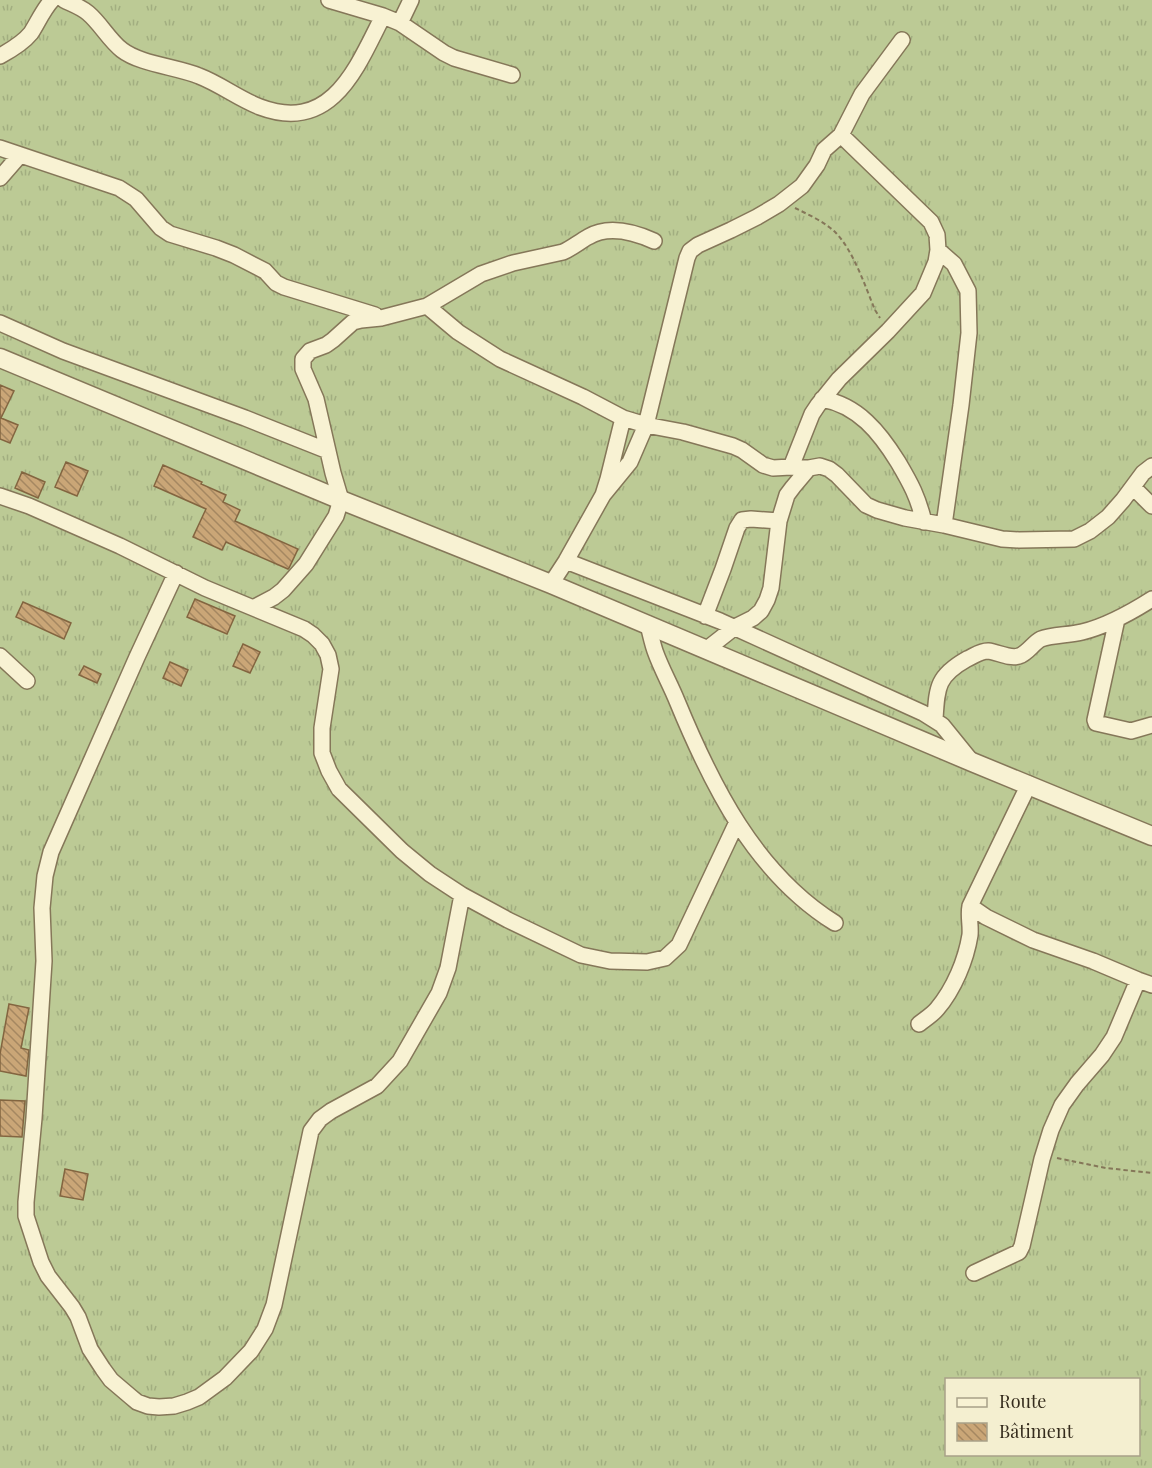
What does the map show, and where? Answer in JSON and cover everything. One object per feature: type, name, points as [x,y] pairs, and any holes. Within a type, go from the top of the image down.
[{"type":"street","points":[[0,56],[21,43],[30,34],[49,3],[32,0]]},
{"type":"street","points":[[64,0],[83,9],[114,43],[135,58],[201,77],[258,106],[292,114],[313,109],[336,95],[357,66],[382,16]]},
{"type":"street","points":[[329,0],[400,23],[454,58],[512,75]]},
{"type":"street","points":[[400,23],[411,0]]},
{"type":"street","points":[[551,584],[603,495],[630,462],[646,425],[690,251],[779,204],[802,186],[824,150],[841,135],[861,94],[902,40]]},
{"type":"street","points":[[791,467],[812,414],[822,399],[923,293],[936,262],[938,250],[937,234],[931,222],[841,135]]},
{"type":"street","points":[[0,148],[119,188],[136,199],[161,228],[170,234],[234,255],[265,271],[276,283],[381,318]]},
{"type":"street","points":[[0,178],[20,155]]},
{"type":"street","points":[[255,608],[283,590],[306,564],[336,516],[342,500],[316,399],[303,369],[303,358],[310,351],[326,345],[353,322],[381,318],[427,306],[481,274],[513,263],[563,252],[597,233],[614,230],[646,237],[654,242]]},
{"type":"street","points":[[938,250],[954,264],[968,291],[969,333],[944,525]]},
{"type":"street","points":[[427,306],[458,332],[500,359],[583,396],[623,418],[733,446],[763,465],[773,468],[820,466],[829,469],[866,505],[924,522],[1002,539],[1074,539],[1082,537],[1108,517],[1143,472],[1152,466]]},
{"type":"street","points":[[0,323],[63,351],[328,451]]},
{"type":"street","points":[[0,358],[648,624],[1152,836]]},
{"type":"street","points":[[822,399],[833,401],[847,408],[877,431],[915,492],[924,522]]},
{"type":"street","points":[[603,495],[623,418]]},
{"type":"street","points":[[707,649],[735,627],[761,611],[767,600],[775,560],[779,521],[787,495],[809,468]]},
{"type":"street","points":[[1133,487],[1152,506]]},
{"type":"street","points":[[0,496],[29,506],[313,635],[328,655],[331,669],[322,728],[322,753],[328,771],[339,789],[402,851],[430,874],[462,895],[508,920],[581,955],[620,962],[647,962],[665,958],[679,945],[736,822]]},
{"type":"street","points":[[705,616],[742,520],[779,521]]},
{"type":"street","points":[[566,561],[735,627],[935,719],[972,762]]},
{"type":"street","points":[[176,573],[51,852],[45,876],[42,908],[44,961],[41,1018],[26,1202],[28,1227],[48,1276],[72,1307],[90,1349],[103,1369],[111,1380],[138,1402],[148,1406],[174,1406],[199,1397],[225,1378],[252,1351],[265,1329],[273,1305],[311,1131],[330,1111],[377,1086],[400,1061],[439,993],[448,968],[462,895]]},
{"type":"street","points":[[935,719],[936,695],[940,682],[956,666],[980,652],[1022,655],[1039,640],[1100,627],[1152,599]]},
{"type":"street","points":[[1117,619],[1095,720],[1096,723],[1131,731],[1152,725]]},
{"type":"street","points":[[648,624],[655,651],[701,756],[736,822],[786,884],[809,905],[835,923]]},
{"type":"street","points":[[0,656],[27,681]]},
{"type":"street","points":[[918,1024],[936,1010],[950,990],[959,971],[970,933],[970,906],[1029,784]]},
{"type":"street","points":[[970,906],[986,917],[1034,940],[1145,983],[1102,1055],[1062,1105],[1042,1159],[1019,1252],[974,1273]]},
{"type":"path","points":[[779,204],[795,207],[836,233],[850,254],[875,310],[888,331]]},
{"type":"path","points":[[1044,1154],[1106,1168],[1152,1173]]},
{"type":"green space","points":[[0,0],[1152,0],[1152,1468],[0,1468]]},
{"type":"building","points":[[0,385],[14,391],[1,418],[18,425],[10,443],[0,439]]},
{"type":"building","points":[[66,462],[88,471],[77,496],[55,487]]},
{"type":"building","points":[[163,465],[226,495],[223,502],[240,510],[235,521],[298,549],[289,568],[226,542],[222,550],[193,537],[206,509],[154,486]]},
{"type":"building","points":[[22,472],[45,482],[38,498],[15,488]]},
{"type":"building","points":[[195,599],[235,616],[227,634],[187,617]]},
{"type":"building","points":[[23,602],[71,623],[64,639],[16,617]]},
{"type":"building","points":[[243,644],[260,652],[250,673],[233,666]]},
{"type":"building","points":[[170,662],[188,670],[181,686],[163,678]]},
{"type":"building","points":[[84,666],[101,674],[97,683],[79,675]]},
{"type":"building","points":[[9,1004],[29,1008],[21,1048],[29,1050],[26,1076],[0,1071],[0,1054]]},
{"type":"building","points":[[0,1100],[25,1101],[22,1137],[0,1136]]},
{"type":"building","points":[[65,1169],[88,1174],[83,1200],[60,1196]]}]
